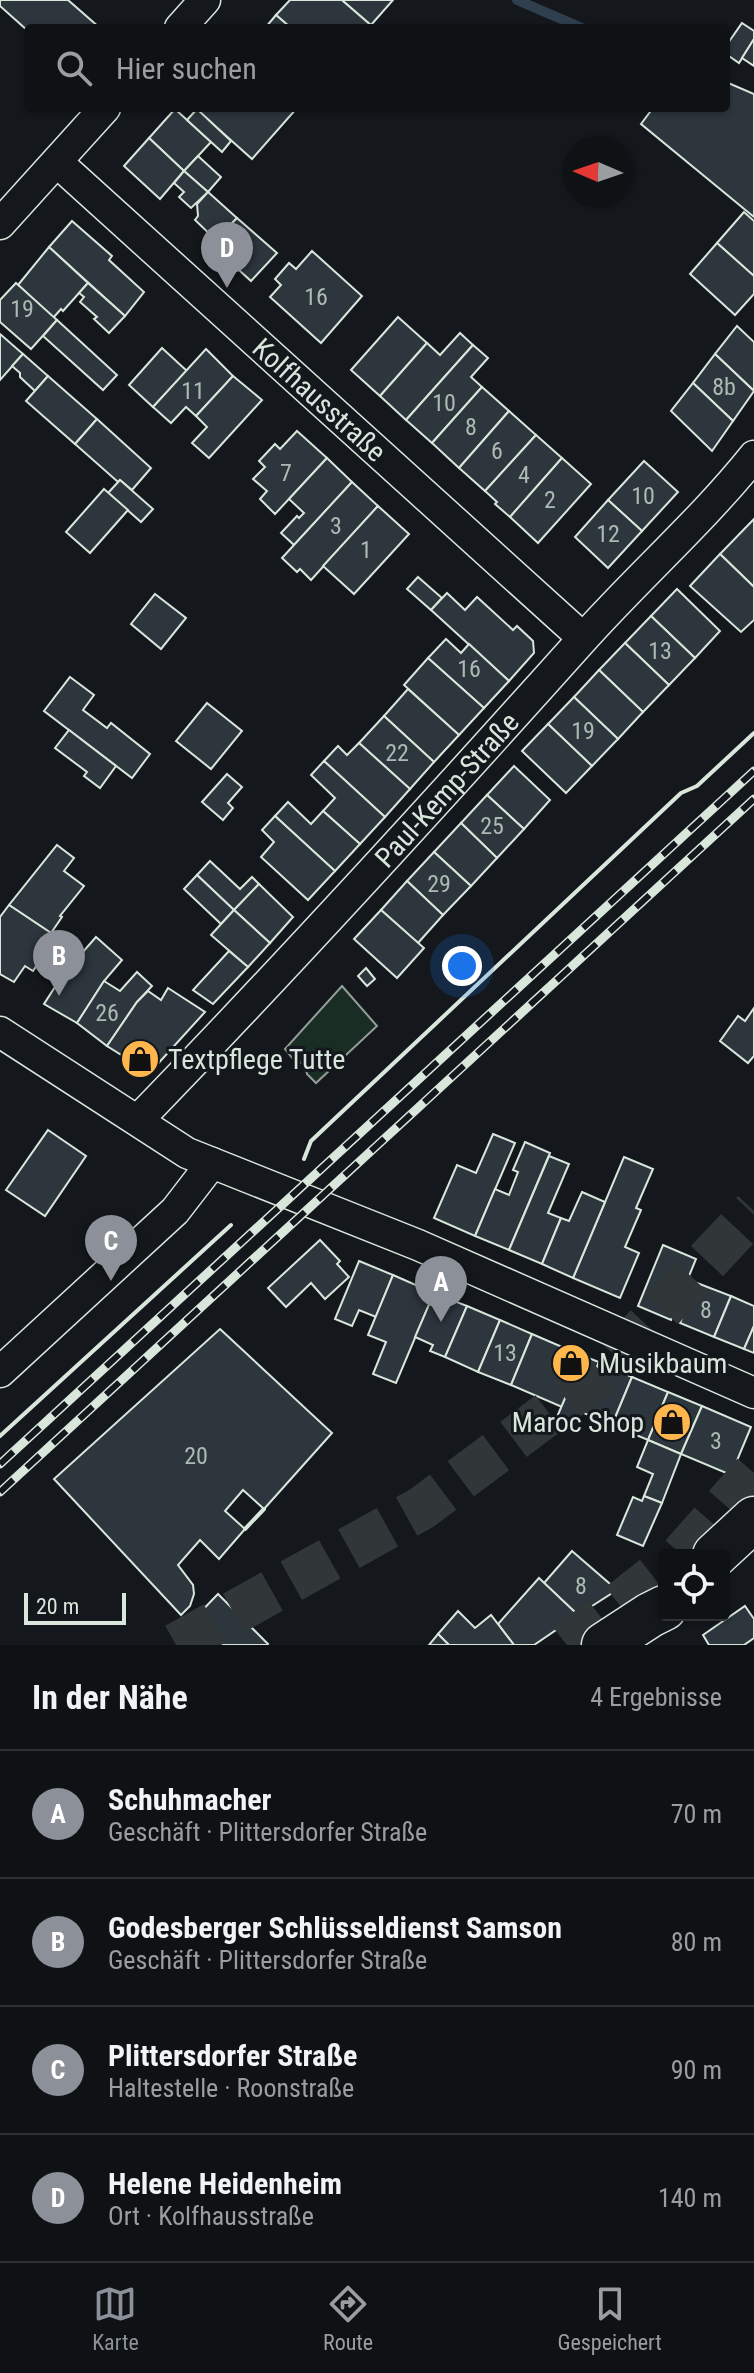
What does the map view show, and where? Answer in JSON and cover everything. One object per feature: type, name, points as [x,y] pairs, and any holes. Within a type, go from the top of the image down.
[{"type":"main road","points":[[735,1562],[754,1519]]},
{"type":"main road","points":[[604,1645],[658,1609]]},
{"type":"street","points":[[184,24],[205,0]]},
{"type":"street","points":[[0,224],[101,112]]},
{"type":"street","name":"Kolfhausstraße","points":[[57,162],[583,638]]},
{"type":"street","name":"Paul-Kemp-Straße","points":[[138,1120],[331,917],[583,638],[754,456]]},
{"type":"street","points":[[0,1032],[187,1153],[418,1245],[754,1393]]},
{"type":"street","points":[[0,1372],[175,1211],[212,1163]]},
{"type":"green space","points":[[342,986],[377,1026],[316,1083],[307,1074],[305,1065],[293,1059],[285,1049]]},
{"type":"building","points":[[0,0],[68,0],[95,24],[24,24],[24,27],[0,6]]},
{"type":"building","points":[[290,0],[342,0],[370,24],[286,24],[276,15]]},
{"type":"building","points":[[342,0],[393,0],[370,24]]},
{"type":"building","points":[[276,15],[286,24],[268,24]]},
{"type":"building","points":[[742,23],[754,31],[754,39],[739,63],[730,57],[730,40]]},
{"type":"building","points":[[754,39],[754,66],[742,58]]},
{"type":"building","points":[[730,84],[754,94],[754,217],[641,124],[650,112],[730,112]]},
{"type":"building","points":[[172,112],[178,112],[211,142],[184,171],[149,138]]},
{"type":"building","points":[[194,112],[200,112],[231,141],[222,152],[187,120]]},
{"type":"building","points":[[199,112],[293,112],[252,159]]},
{"type":"building","points":[[149,138],[184,171],[160,199],[124,166]]},
{"type":"building","points":[[198,156],[221,177],[208,192],[184,171]]},
{"type":"building","points":[[184,171],[208,192],[191,208],[179,197],[184,192],[174,183]]},
{"type":"building","points":[[208,192],[237,218],[216,240],[195,220],[198,216],[197,204]]},
{"type":"building","points":[[744,212],[754,221],[754,276],[717,243]]},
{"type":"building","points":[[237,218],[277,253],[251,281],[216,249],[216,240]]},
{"type":"building","points":[[72,221],[112,256],[109,260],[144,292],[125,316],[49,247]]},
{"type":"building","points":[[717,243],[754,276],[754,294],[735,315],[690,274]]},
{"type":"building","points":[[49,247],[88,283],[53,318],[18,285]]},
{"type":"building","points":[[312,251],[362,296],[321,343],[270,297],[281,285],[275,279],[289,263],[296,269]]},
{"type":"building","points":[[16,283],[57,320],[31,349],[0,322],[0,300]]},
{"type":"building","points":[[88,283],[125,316],[109,333],[80,302],[84,297],[79,293]]},
{"type":"building","points":[[398,317],[427,343],[380,396],[351,370]]},
{"type":"building","points":[[57,320],[117,375],[103,390],[43,336]]},
{"type":"building","points":[[737,326],[754,342],[754,391],[715,354]]},
{"type":"building","points":[[460,333],[473,345],[406,420],[380,396],[427,343],[440,355]]},
{"type":"building","points":[[0,334],[23,354],[0,380]]},
{"type":"building","points":[[473,345],[488,358],[471,377],[482,387],[432,443],[406,420]]},
{"type":"building","points":[[162,348],[187,371],[153,407],[129,385]]},
{"type":"building","points":[[206,349],[233,376],[196,416],[186,407],[171,423],[153,407]]},
{"type":"building","points":[[23,354],[48,376],[35,391],[12,366]]},
{"type":"building","points":[[715,354],[754,391],[733,421],[693,383]]},
{"type":"building","points":[[48,376],[97,419],[75,444],[26,401]]},
{"type":"building","points":[[233,376],[262,400],[209,458],[192,443],[207,427],[196,416]]},
{"type":"building","points":[[693,383],[733,421],[712,451],[671,411]]},
{"type":"building","points":[[482,387],[509,411],[459,468],[432,443]]},
{"type":"building","points":[[509,411],[536,435],[485,491],[459,468]]},
{"type":"building","points":[[97,419],[151,468],[132,490],[120,480],[118,482],[75,444]]},
{"type":"building","points":[[297,431],[327,458],[275,514],[260,499],[267,491],[253,479],[265,467],[259,461],[275,444],[280,449]]},
{"type":"building","points":[[536,435],[562,458],[510,517],[485,491]]},
{"type":"building","points":[[327,458],[352,482],[294,545],[281,533],[304,513],[289,499]]},
{"type":"building","points":[[562,458],[591,484],[538,543],[510,517]]},
{"type":"building","points":[[644,461],[678,492],[642,531],[608,500]]},
{"type":"building","points":[[120,480],[153,509],[141,522],[108,493]]},
{"type":"building","points":[[352,482],[378,506],[311,580],[282,558]]},
{"type":"building","points":[[104,489],[128,510],[90,553],[66,532]]},
{"type":"building","points":[[608,500],[642,531],[608,568],[575,537]]},
{"type":"building","points":[[378,506],[409,534],[354,594],[323,566]]},
{"type":"building","points":[[754,519],[754,587],[720,554]]},
{"type":"building","points":[[720,554],[754,587],[754,620],[741,632],[690,586]]},
{"type":"building","points":[[418,577],[442,598],[431,610],[407,589]]},
{"type":"building","points":[[677,589],[720,631],[695,658],[651,616]]},
{"type":"building","points":[[447,593],[465,610],[477,597],[513,630],[517,626],[533,641],[534,653],[509,681],[431,610]]},
{"type":"building","points":[[155,594],[186,618],[161,649],[131,624]]},
{"type":"building","points":[[651,616],[695,658],[669,685],[625,643]]},
{"type":"building","points":[[446,639],[461,653],[469,644],[509,681],[484,708],[428,658]]},
{"type":"building","points":[[625,643],[669,685],[643,712],[599,670]]},
{"type":"building","points":[[428,658],[484,708],[459,735],[404,685]]},
{"type":"building","points":[[599,670],[643,712],[618,739],[574,697]]},
{"type":"building","points":[[70,677],[94,695],[83,710],[107,728],[111,723],[150,754],[132,778],[44,711]]},
{"type":"building","points":[[408,689],[459,735],[434,762],[384,716]]},
{"type":"building","points":[[574,697],[618,739],[592,766],[548,724]]},
{"type":"building","points":[[207,703],[242,731],[211,769],[176,741]]},
{"type":"building","points":[[384,716],[434,762],[410,789],[359,743]]},
{"type":"building","points":[[548,724],[592,766],[566,793],[522,751]]},
{"type":"building","points":[[69,730],[116,766],[100,788],[84,776],[87,772],[55,748]]},
{"type":"building","points":[[359,743],[410,789],[385,817],[324,761],[338,746],[347,755]]},
{"type":"building","points":[[324,761],[385,817],[360,844],[323,811],[335,798],[311,775]]},
{"type":"building","points":[[514,766],[550,800],[524,829],[487,795]]},
{"type":"building","points":[[227,774],[242,787],[228,803],[233,808],[223,820],[202,802]]},
{"type":"building","points":[[487,795],[524,829],[497,858],[461,823]]},
{"type":"building","points":[[288,802],[311,824],[323,811],[360,844],[335,871],[275,816]]},
{"type":"building","points":[[275,816],[335,871],[308,900],[261,857],[274,842],[262,830]]},
{"type":"building","points":[[461,823],[497,858],[471,886],[434,852]]},
{"type":"building","points":[[57,845],[74,858],[64,871],[84,886],[60,916],[51,933],[9,905]]},
{"type":"building","points":[[434,852],[471,886],[443,915],[407,881]]},
{"type":"building","points":[[210,861],[240,889],[252,877],[259,884],[234,910],[197,875]]},
{"type":"building","points":[[197,875],[234,910],[221,924],[184,889]]},
{"type":"building","points":[[407,881],[443,915],[418,943],[381,910]]},
{"type":"building","points":[[259,884],[293,917],[270,943],[234,910]]},
{"type":"building","points":[[9,905],[51,933],[42,947],[47,950],[33,971],[25,966],[14,982],[0,974],[0,917]]},
{"type":"building","points":[[234,910],[270,943],[248,967],[211,935]]},
{"type":"building","points":[[381,910],[424,948],[397,978],[354,939]]},
{"type":"building","points":[[96,937],[122,960],[104,981],[77,1023],[44,1004],[73,959],[75,961]]},
{"type":"building","points":[[229,951],[248,967],[213,1004],[193,990]]},
{"type":"building","points":[[366,968],[375,979],[367,986],[358,976]]},
{"type":"building","points":[[137,972],[152,986],[107,1046],[77,1023],[104,981],[120,991]]},
{"type":"building","points":[[168,988],[205,1012],[155,1067],[142,1068],[107,1046],[148,991],[161,1000]]},
{"type":"building","points":[[754,1008],[754,1056],[748,1063],[720,1041],[738,1016],[745,1021]]},
{"type":"building","points":[[48,1130],[86,1156],[45,1216],[6,1190]]},
{"type":"building","points":[[493,1134],[515,1143],[475,1236],[434,1218],[457,1165],[476,1173]]},
{"type":"building","points":[[525,1142],[550,1153],[509,1250],[475,1236],[495,1189],[509,1195],[518,1172],[513,1170]]},
{"type":"building","points":[[549,1156],[569,1164],[548,1213],[561,1218],[542,1264],[509,1250]]},
{"type":"building","points":[[624,1157],[653,1169],[636,1208],[641,1210],[625,1247],[639,1253],[620,1298],[573,1278]]},
{"type":"building","points":[[582,1192],[605,1202],[573,1278],[542,1264],[561,1218],[569,1221]]},
{"type":"building","points":[[320,1240],[340,1261],[337,1264],[349,1277],[325,1299],[311,1283],[286,1307],[268,1288]]},
{"type":"building","points":[[663,1245],[696,1259],[671,1320],[638,1306]]},
{"type":"building","points":[[359,1261],[393,1275],[376,1317],[359,1310],[352,1326],[335,1319]]},
{"type":"building","points":[[393,1275],[434,1293],[396,1383],[373,1374],[386,1342],[368,1335]]},
{"type":"building","points":[[697,1283],[731,1296],[714,1337],[680,1323]]},
{"type":"building","points":[[434,1293],[467,1306],[445,1357],[430,1351],[433,1345],[415,1337]]},
{"type":"building","points":[[731,1296],[754,1306],[754,1326],[744,1349],[714,1337]]},
{"type":"building","points":[[467,1306],[500,1320],[478,1372],[445,1357]]},
{"type":"building","points":[[500,1320],[532,1334],[511,1385],[478,1372]]},
{"type":"building","points":[[754,1326],[754,1353],[744,1349]]},
{"type":"building","points":[[220,1329],[332,1433],[264,1509],[243,1490],[225,1511],[245,1529],[219,1559],[200,1540],[178,1565],[193,1585],[194,1594],[190,1606],[181,1615],[54,1479]]},
{"type":"building","points":[[532,1334],[583,1356],[562,1407],[511,1385]]},
{"type":"building","points":[[583,1356],[599,1362],[574,1424],[557,1417]]},
{"type":"building","points":[[599,1362],[632,1377],[612,1425],[579,1411]]},
{"type":"building","points":[[632,1377],[668,1392],[648,1440],[612,1425]]},
{"type":"building","points":[[668,1392],[702,1406],[681,1454],[648,1440]]},
{"type":"building","points":[[702,1406],[751,1427],[731,1475],[681,1454]]},
{"type":"building","points":[[648,1440],[681,1454],[662,1503],[644,1496],[653,1474],[637,1467]]},
{"type":"building","points":[[644,1496],[662,1503],[643,1546],[617,1535],[633,1497],[642,1501]]},
{"type":"building","points":[[572,1551],[617,1590],[578,1615],[544,1583]]},
{"type":"building","points":[[539,1578],[578,1615],[534,1645],[514,1645],[498,1624]]},
{"type":"building","points":[[218,1594],[267,1645],[210,1645],[189,1624]]},
{"type":"building","points":[[745,1606],[754,1619],[754,1638],[744,1645],[709,1645],[703,1635],[723,1621],[730,1621],[730,1616]]},
{"type":"building","points":[[458,1611],[475,1628],[491,1615],[514,1645],[449,1645],[438,1634]]},
{"type":"building","points":[[438,1634],[449,1645],[429,1645]]},
{"type":"waterway","points":[[517,0],[573,24]]},
{"type":"tunnel","points":[[176,1645],[422,1508],[602,1373],[754,1211]]},
{"type":"tunnel","points":[[687,1549],[754,1473]]},
{"type":"tunnel","points":[[567,1645],[658,1574]]},
{"type":"railway","points":[[0,1464],[754,771]]},
{"type":"railway","points":[[0,1492],[754,799]]},
{"type":"wall","points":[[304,1159],[311,1141],[681,793],[697,786],[754,733]]},
{"type":"wall","points":[[0,1436],[231,1225]]},
{"type":"wall","points":[[245,1529],[264,1509]]},
{"type":"place","name":"Helene Heidenheim","points":[[227,288]]},
{"type":"place","name":"Godesberger Schlüsseldienst Samson","points":[[59,996]]},
{"type":"place","name":"Textpflege Tutte","points":[[140,1059]]},
{"type":"place","name":"Plittersdorfer Straße","points":[[111,1281]]},
{"type":"place","name":"Schuhmacher","points":[[441,1322]]},
{"type":"place","name":"Musikbaum","points":[[571,1363]]},
{"type":"place","name":"Maroc Shop","points":[[672,1422]]}]
